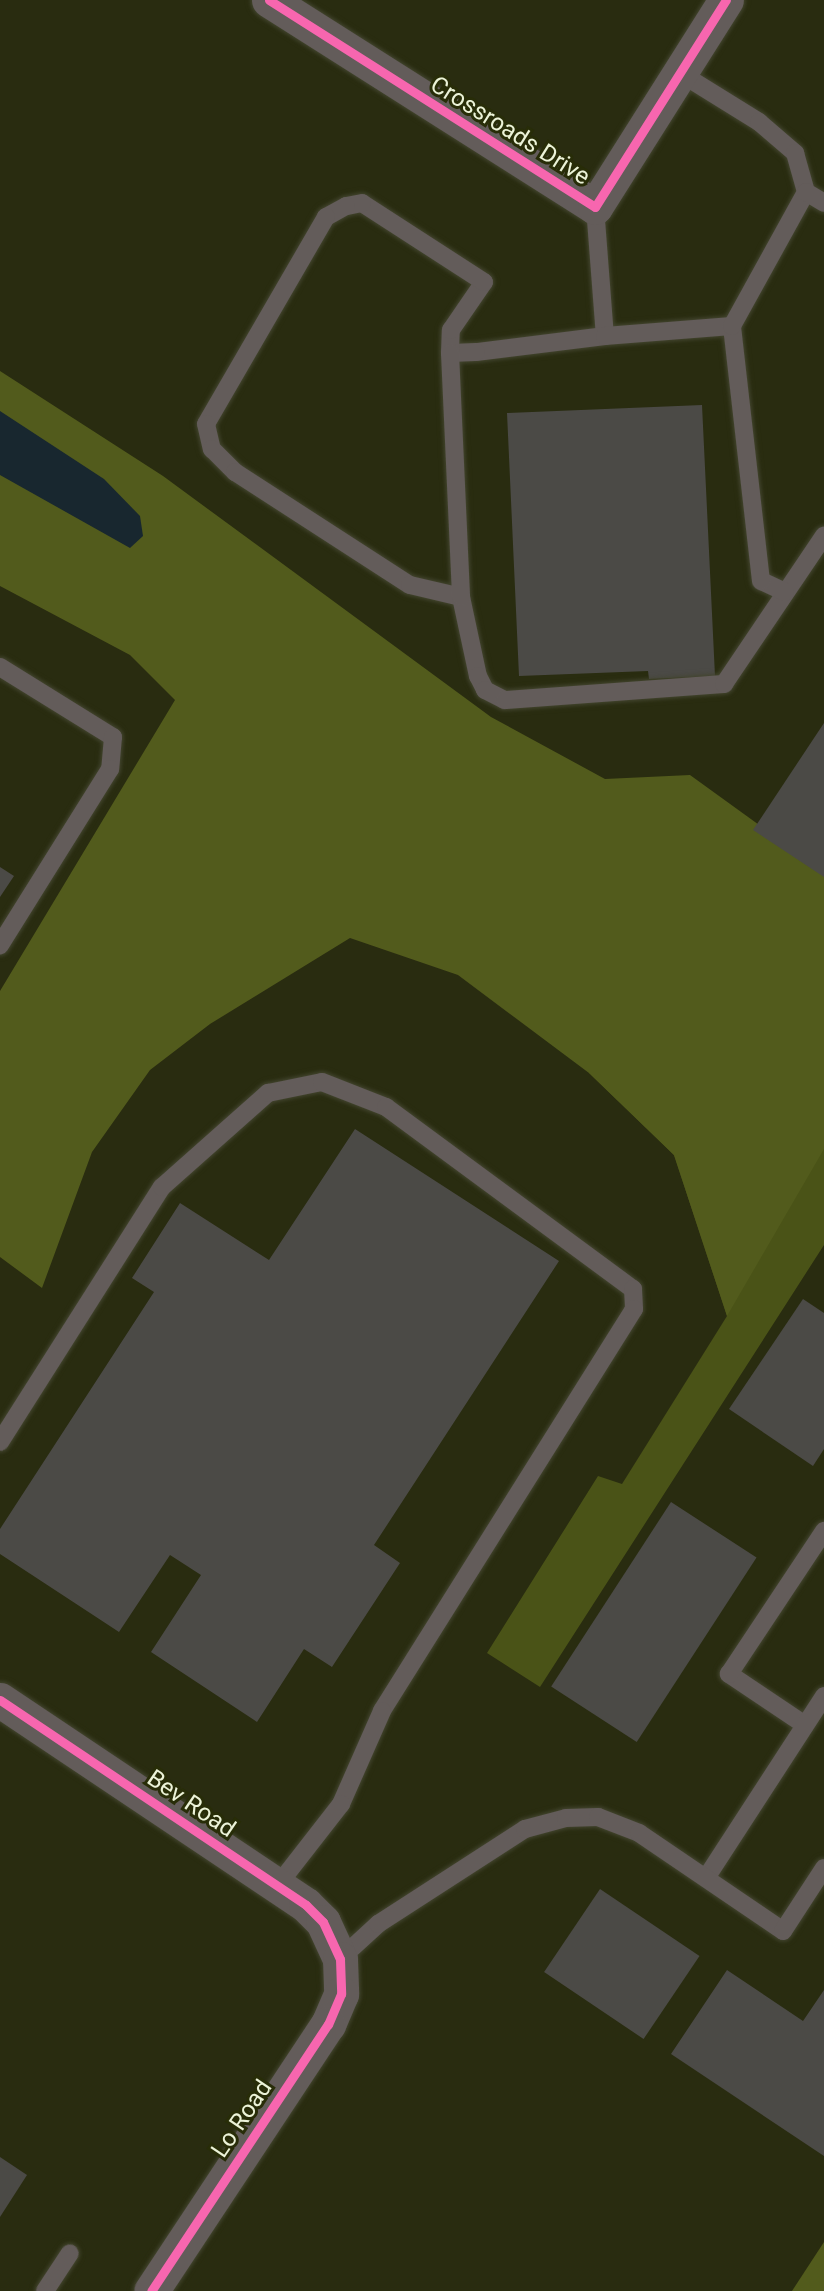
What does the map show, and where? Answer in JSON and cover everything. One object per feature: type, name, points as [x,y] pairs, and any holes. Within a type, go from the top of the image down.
[{"type":"street","name":"Crossroads Drive","points":[[269,0],[595,207],[726,0]]},
{"type":"street","name":"Bev Road","points":[[0,1700],[278,1885],[323,1922],[340,1959]]},
{"type":"street","name":"Lo Road","points":[[151,2291],[328,2024],[341,1994],[340,1959]]},
{"type":"lane","points":[[680,73],[759,122],[795,153],[806,192],[824,203]]},
{"type":"lane","points":[[785,592],[761,581],[732,326],[806,192]]},
{"type":"lane","points":[[461,597],[410,585],[235,472],[212,449],[206,424],[326,217],[346,206],[362,203],[484,282],[452,330],[450,353],[461,597],[478,676],[485,690],[505,700],[724,684],[824,536]]},
{"type":"lane","points":[[595,207],[605,336]]},
{"type":"lane","points":[[450,353],[605,336],[732,326]]},
{"type":"lane","points":[[0,667],[113,737],[110,769],[0,945]]},
{"type":"lane","points":[[0,1442],[162,1187],[268,1093],[322,1082],[386,1107],[633,1289],[634,1309],[382,1711],[341,1804],[278,1885]]},
{"type":"lane","points":[[805,1725],[729,1674],[824,1531]]},
{"type":"lane","points":[[706,1878],[824,1696]]},
{"type":"lane","points":[[340,1959],[378,1924],[525,1829],[566,1818],[598,1817],[639,1833],[783,1931],[824,1868]]},
{"type":"lane","points":[[46,2291],[70,2253]]},
{"type":"green space","points":[[0,371],[163,476],[491,717],[605,779],[690,775],[824,872],[824,1149],[727,1316],[674,1155],[589,1073],[458,975],[350,938],[210,1024],[150,1070],[92,1152],[42,1288],[0,1257],[0,991],[175,700],[130,655],[0,586]]},
{"type":"green space","points":[[824,994],[824,1245],[540,1687],[487,1653],[598,1476],[622,1484],[727,1316],[674,1155],[589,1073]]},
{"type":"green space","points":[[824,2242],[824,2291],[792,2291]]},
{"type":"water","points":[[0,411],[104,479],[140,516],[143,536],[130,548],[0,475]]},
{"type":"building","points":[[702,405],[715,676],[649,679],[648,671],[519,676],[507,413]]},
{"type":"building","points":[[824,723],[824,877],[753,830]]},
{"type":"building","points":[[0,867],[14,876],[0,897]]},
{"type":"building","points":[[355,1129],[559,1261],[374,1545],[400,1563],[332,1667],[304,1649],[257,1722],[151,1652],[201,1575],[170,1555],[119,1632],[0,1554],[0,1529],[154,1292],[132,1278],[180,1203],[269,1260]]},
{"type":"building","points":[[803,1299],[824,1313],[824,1449],[813,1466],[729,1409]]},
{"type":"building","points":[[671,1502],[757,1558],[637,1742],[551,1687]]},
{"type":"building","points":[[600,1889],[699,1956],[644,2039],[544,1972]]},
{"type":"building","points":[[727,1970],[803,2021],[824,1990],[824,2156],[671,2054]]},
{"type":"building","points":[[0,2157],[27,2175],[0,2217]]},
{"type":"cycle path","points":[[269,0],[595,207],[726,0]]},
{"type":"cycle path","points":[[0,1700],[306,1905],[323,1922],[340,1959],[341,1994],[328,2024],[151,2291]]}]
